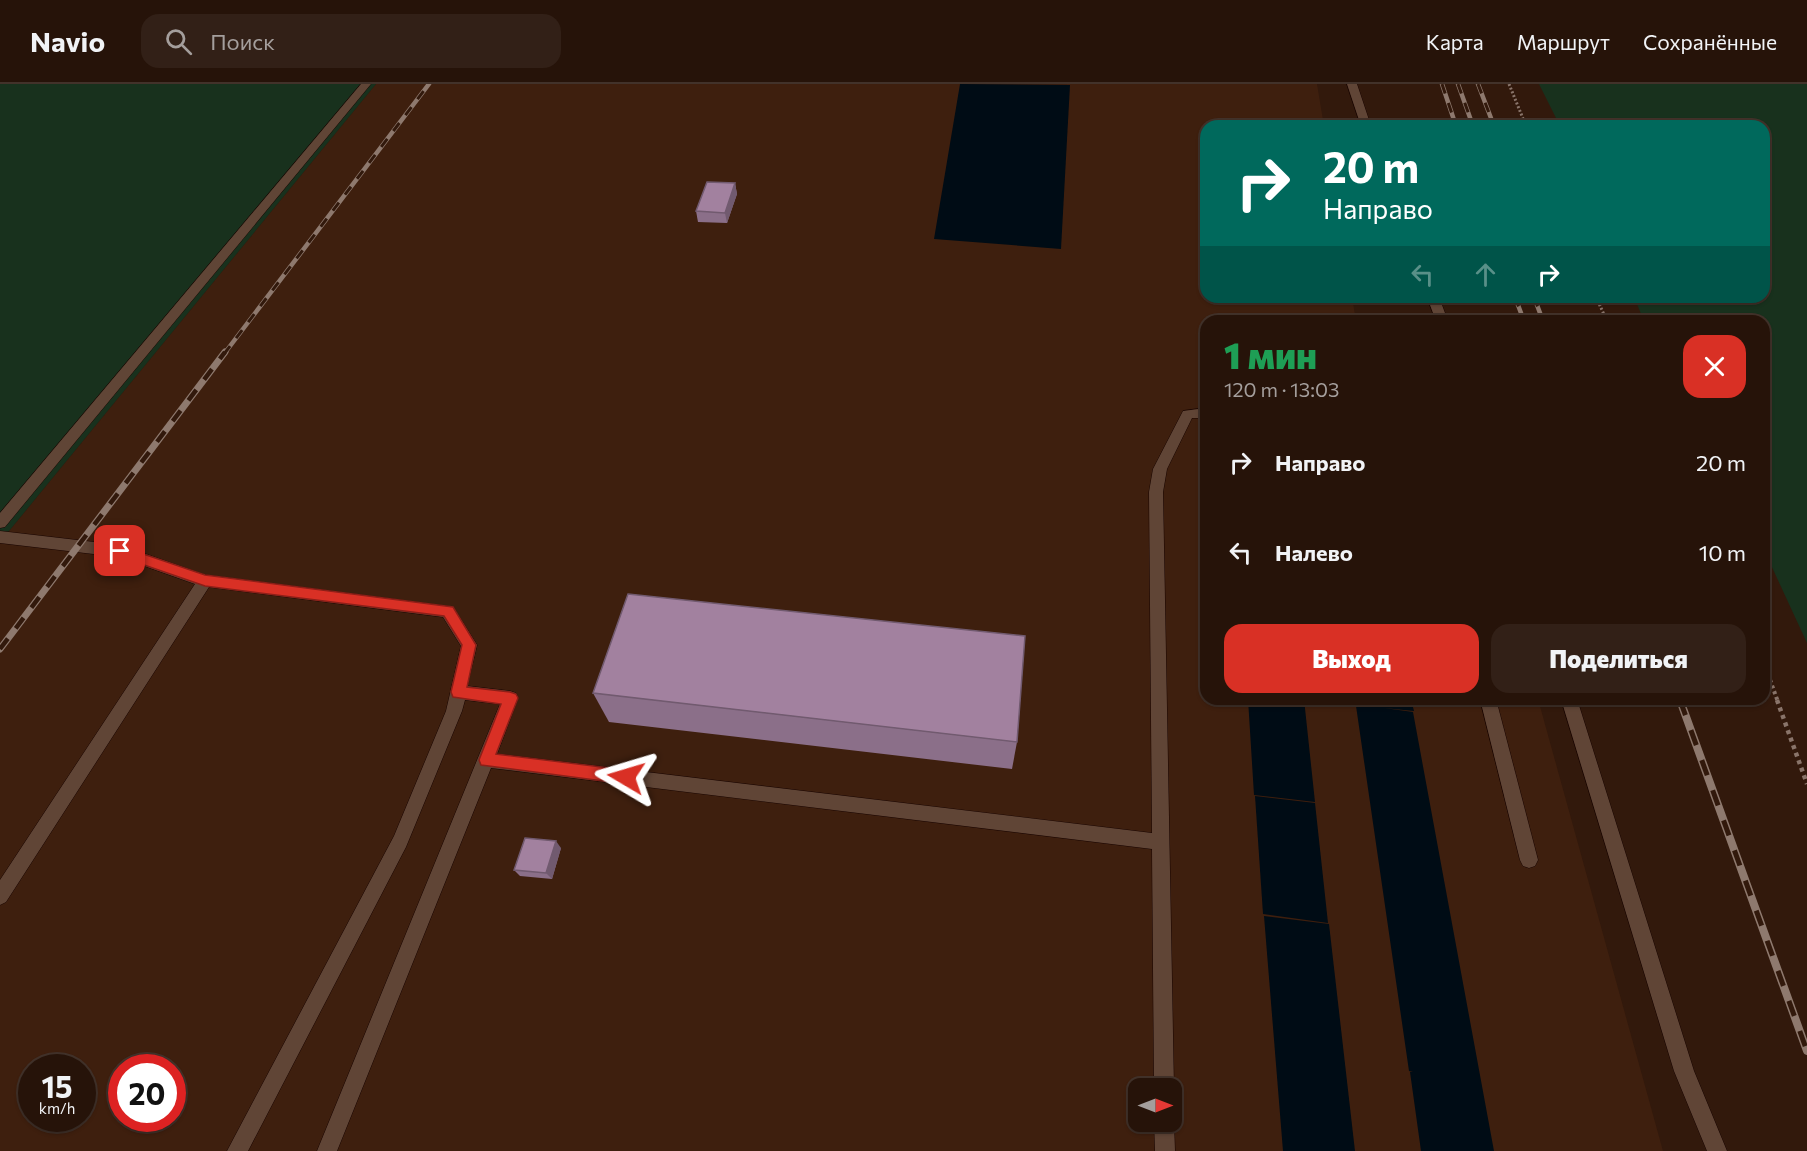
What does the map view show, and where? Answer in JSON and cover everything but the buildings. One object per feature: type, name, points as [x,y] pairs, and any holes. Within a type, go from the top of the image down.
[{"type":"lane","points":[[0,524],[366,84]]},
{"type":"lane","points":[[1352,84],[1364,120]]},
{"type":"lane","points":[[1164,1078],[1156,492],[1160,469],[1188,414],[1200,413]]},
{"type":"lane","points":[[0,537],[120,551],[205,580],[448,611],[469,645],[454,711],[400,841],[237,1151]]},
{"type":"lane","points":[[0,896],[205,580]]},
{"type":"lane","points":[[327,1151],[510,698],[458,692]]},
{"type":"lane","points":[[1490,705],[1529,860]]},
{"type":"lane","points":[[1571,705],[1684,1071],[1717,1151]]},
{"type":"lane","points":[[486,760],[1161,842]]},
{"type":"lane","points":[[1164,1132],[1165,1151]]},
{"type":"path","points":[[1509,84],[1524,120]]},
{"type":"path","points":[[1770,680],[1807,784]]},
{"type":"shaded area","points":[[376,84],[1317,84],[1323,120],[1200,120],[1200,303],[1353,303],[1355,315],[1200,315],[1200,705],[1540,705],[1663,1151],[0,1151],[0,542]]},
{"type":"shaded area","points":[[960,84],[1070,85],[1061,249],[934,239]]},
{"type":"shaded area","points":[[1248,705],[1305,705],[1315,802],[1254,795]]},
{"type":"shaded area","points":[[1356,705],[1412,705],[1414,711],[1384,708],[1413,712],[1494,1151],[1421,1151],[1410,1072],[1413,1072],[1409,1071]]},
{"type":"shaded area","points":[[1255,796],[1315,803],[1328,923],[1263,914]]},
{"type":"shaded area","points":[[1264,916],[1329,924],[1355,1151],[1283,1151]]},
{"type":"green space","points":[[0,84],[376,84],[0,542]]},
{"type":"green space","points":[[1539,84],[1807,84],[1807,643],[1770,563],[1770,315],[1642,315],[1636,303],[1770,303],[1770,120],[1557,120]]},
{"type":"railway","points":[[224,354],[429,84]]},
{"type":"railway","points":[[1442,84],[1454,120]]},
{"type":"railway","points":[[1458,84],[1471,120]]},
{"type":"railway","points":[[1478,84],[1492,120]]},
{"type":"railway","points":[[1517,303],[1522,315]]},
{"type":"railway","points":[[1536,303],[1541,315]]},
{"type":"railway","points":[[0,649],[225,352]]},
{"type":"railway","points":[[1682,705],[1807,1051]]},
{"type":"route","points":[[120,551],[205,580],[448,611],[469,645],[458,692],[510,698],[486,760],[626,777]]}]
